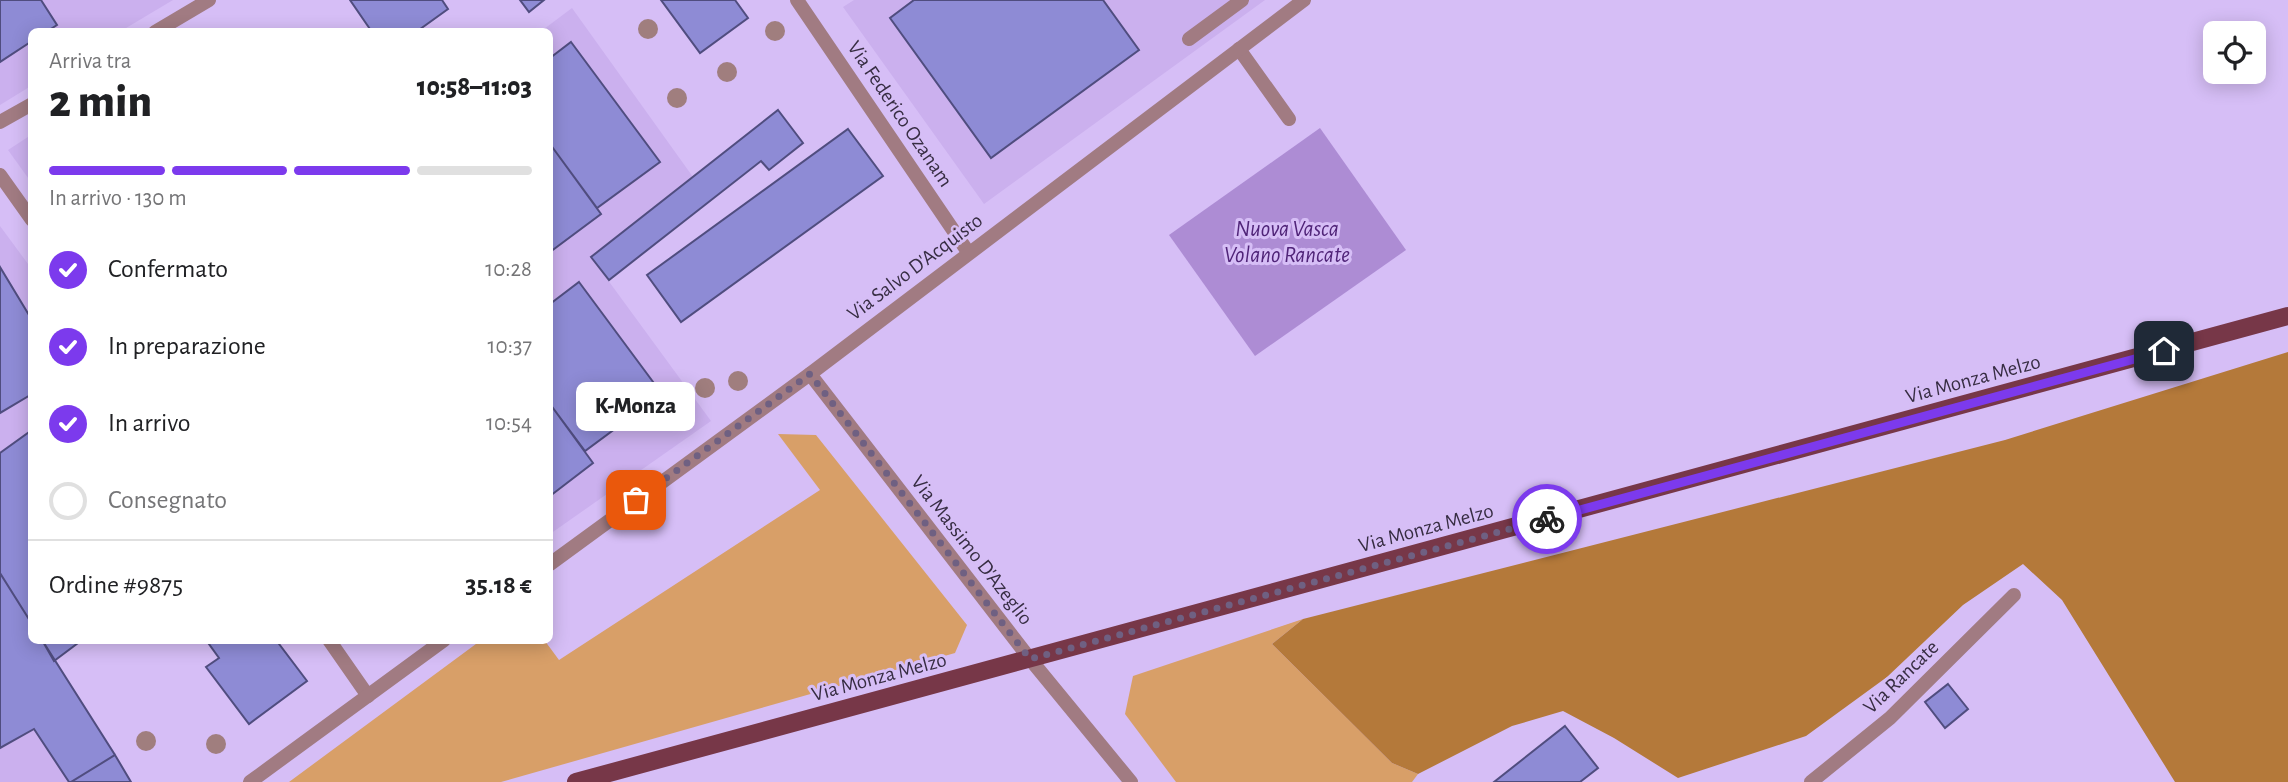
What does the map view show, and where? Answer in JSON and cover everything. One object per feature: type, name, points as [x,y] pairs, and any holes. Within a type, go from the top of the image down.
[{"type":"main road","name":"Via Monza Melzo","points":[[576,782],[2288,316]]},
{"type":"street","points":[[162,28],[209,0]]},
{"type":"street","name":"Via Federico Ozanam","points":[[797,0],[968,252]]},
{"type":"street","points":[[1189,39],[1242,0]]},
{"type":"street","name":"Via Salvo D'Acquisto","points":[[553,562],[810,374],[1304,0]]},
{"type":"street","points":[[1239,49],[1289,118]]},
{"type":"street","points":[[0,122],[28,106]]},
{"type":"street","points":[[0,175],[28,214]]},
{"type":"street","name":"Via Massimo D'Azeglio","points":[[810,374],[1030,659],[1131,782]]},
{"type":"street","name":"Via Rancate","points":[[1811,782],[1890,718],[2014,595]]},
{"type":"street","points":[[332,644],[368,696]]},
{"type":"street","points":[[250,782],[439,644]]},
{"type":"shaded area","points":[[0,0],[173,0],[126,28],[28,28],[28,88],[0,105]]},
{"type":"shaded area","points":[[854,0],[1265,0],[984,204],[843,7]]},
{"type":"shaded area","points":[[572,8],[693,177],[591,257],[711,421],[553,532],[553,28],[545,28]]},
{"type":"shaded area","points":[[28,137],[28,178],[8,150]]},
{"type":"shaded area","points":[[0,226],[28,264],[28,644],[78,644],[54,661],[131,782],[0,782]]},
{"type":"shaded area","points":[[2288,352],[2288,782],[2175,782],[2062,600],[2023,564],[1963,605],[1887,677],[1806,736],[1678,778],[1614,738],[1563,711],[1512,726],[1418,774],[1392,763],[1272,644],[1303,619],[2005,440]]},
{"type":"shaded area","points":[[778,434],[816,435],[967,625],[955,653],[501,782],[289,782],[476,644],[547,644],[559,660],[820,490]]},
{"type":"shaded area","points":[[1303,619],[1272,644],[1392,763],[1418,774],[1412,782],[1176,782],[1125,714],[1133,676]]},
{"type":"water","name":"Nuova Vasca Volano Rancate","points":[[1320,128],[1406,250],[1255,356],[1169,235]]},
{"type":"building","points":[[0,0],[41,0],[57,25],[52,28],[28,28],[28,44],[0,62]]},
{"type":"building","points":[[350,0],[442,0],[448,9],[422,28],[369,28]]},
{"type":"building","points":[[520,0],[544,0],[529,12]]},
{"type":"building","points":[[661,0],[735,0],[748,18],[700,53]]},
{"type":"building","points":[[914,0],[1103,0],[1139,50],[991,158],[890,18]]},
{"type":"building","points":[[571,42],[660,162],[597,208],[553,148],[553,56]]},
{"type":"building","points":[[778,110],[803,143],[769,170],[761,161],[609,280],[591,257]]},
{"type":"building","points":[[848,129],[883,176],[681,322],[647,275]]},
{"type":"building","points":[[553,148],[601,214],[553,250]]},
{"type":"building","points":[[0,267],[28,313],[28,396],[0,413]]},
{"type":"building","points":[[579,282],[662,394],[585,451],[553,408],[553,302]]},
{"type":"building","points":[[553,408],[593,463],[553,494]]},
{"type":"building","points":[[28,433],[28,618],[0,573],[0,453]]},
{"type":"building","points":[[0,573],[28,618],[28,644],[45,644],[115,755],[69,782],[34,729],[0,748]]},
{"type":"building","points":[[44,644],[77,644],[54,661]]},
{"type":"building","points":[[209,644],[279,644],[307,681],[249,724],[206,667],[219,658]]},
{"type":"building","points":[[1948,684],[1968,709],[1945,728],[1925,702]]},
{"type":"building","points":[[1565,726],[1598,768],[1580,782],[1494,782]]},
{"type":"building","points":[[115,755],[131,782],[71,782]]},
{"type":"way so far","points":[[636,500],[810,374],[1030,659],[1547,519]]},
{"type":"place","name":"K-Monza","points":[[636,500]]},
{"type":"route","points":[[1547,519],[2164,351]]}]
